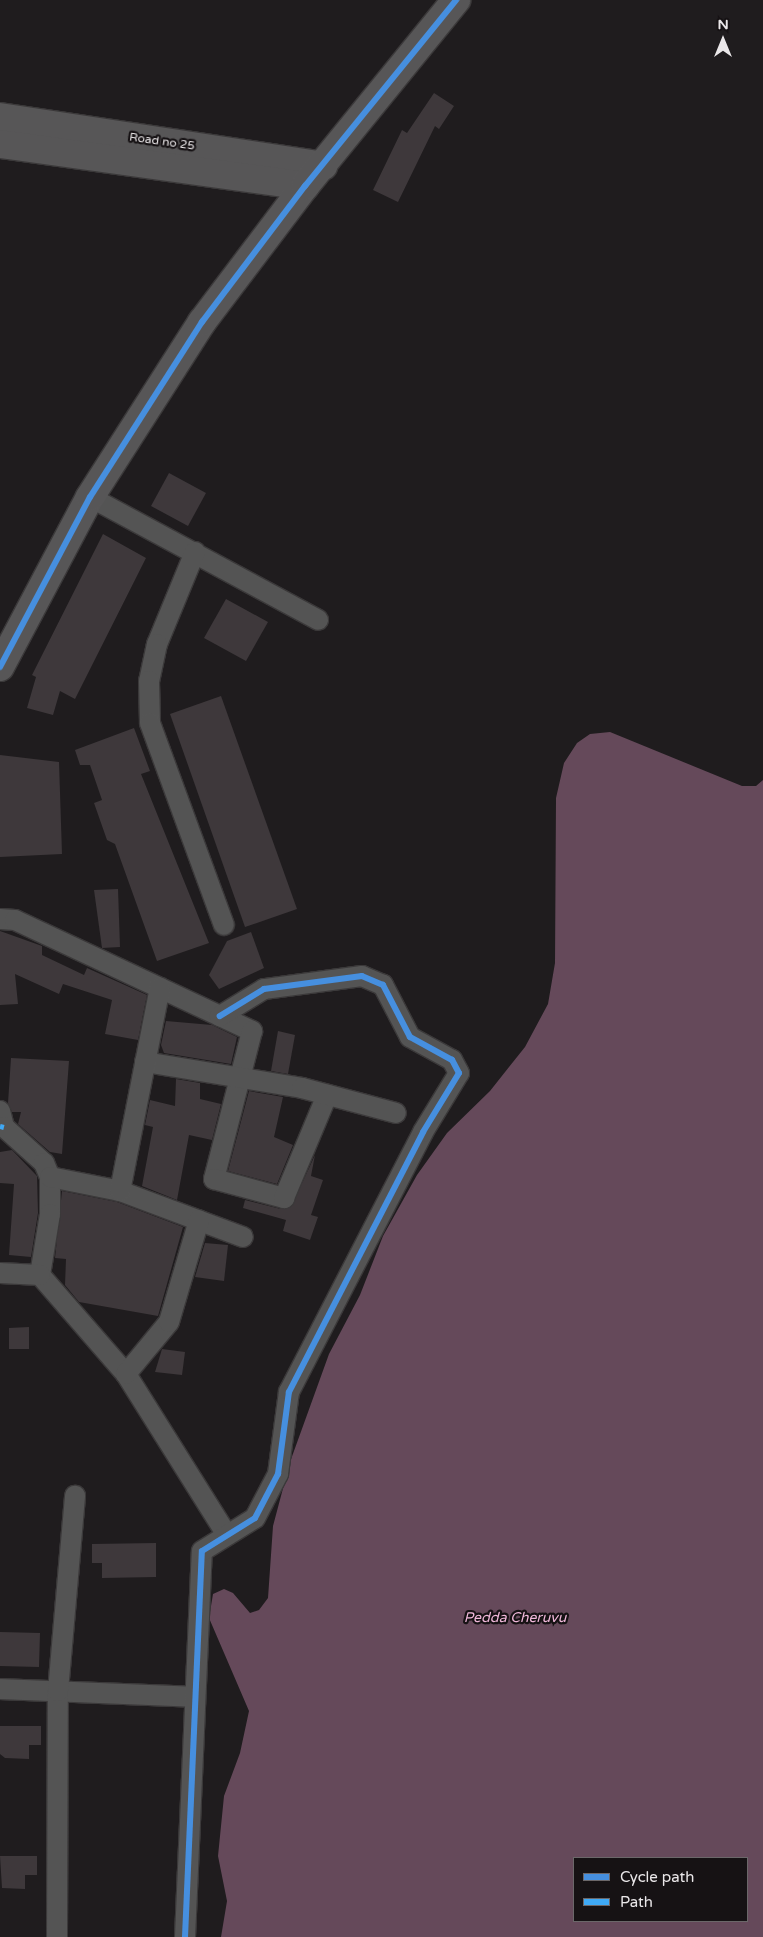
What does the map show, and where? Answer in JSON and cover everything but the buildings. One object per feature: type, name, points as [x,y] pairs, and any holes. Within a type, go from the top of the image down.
[{"type":"street","points":[[0,667],[90,497],[202,322],[305,186],[456,0]]},
{"type":"street","name":"Road no 25","points":[[0,118],[323,166]]},
{"type":"street","name":"Road no 25","points":[[0,144],[305,186]]},
{"type":"street","points":[[90,497],[318,620]]},
{"type":"street","points":[[195,552],[157,644],[149,681],[150,723],[224,925]]},
{"type":"street","points":[[0,919],[15,920],[252,1031],[214,1179],[284,1198],[327,1095]]},
{"type":"street","points":[[186,1937],[202,1551],[255,1518],[278,1474],[289,1392],[422,1132],[459,1073],[452,1060],[410,1037],[383,985],[362,976],[264,989],[220,1016]]},
{"type":"street","points":[[120,1191],[160,988]]},
{"type":"street","points":[[145,1062],[327,1095],[396,1113]]},
{"type":"street","points":[[1,1121],[44,1163],[50,1177],[50,1214],[40,1275]]},
{"type":"street","points":[[50,1177],[120,1191],[243,1237]]},
{"type":"street","points":[[126,1374],[169,1322],[198,1220]]},
{"type":"street","points":[[0,1273],[40,1275],[126,1374],[227,1535]]},
{"type":"street","points":[[57,1937],[58,1691],[75,1496]]},
{"type":"street","points":[[0,1689],[195,1697]]},
{"type":"water","name":"Pedda Cheruvu","points":[[610,732],[742,786],[756,786],[763,780],[763,1937],[221,1937],[227,1901],[218,1856],[224,1796],[240,1753],[249,1711],[209,1618],[213,1594],[224,1589],[233,1593],[250,1613],[259,1610],[268,1598],[273,1526],[290,1462],[329,1354],[360,1295],[383,1236],[417,1175],[447,1133],[490,1091],[525,1047],[548,1004],[555,963],[556,798],[564,763],[577,743],[590,734]]},
{"type":"marked path","points":[[0,1126],[4,1127]]},
{"type":"cycle path","points":[[0,667],[90,497],[202,322],[305,186],[456,0]]},
{"type":"cycle path","points":[[185,1937],[202,1551],[255,1518],[278,1474],[289,1392],[423,1132],[459,1073],[452,1060],[410,1037],[383,985],[362,976],[264,989],[220,1016]]}]
